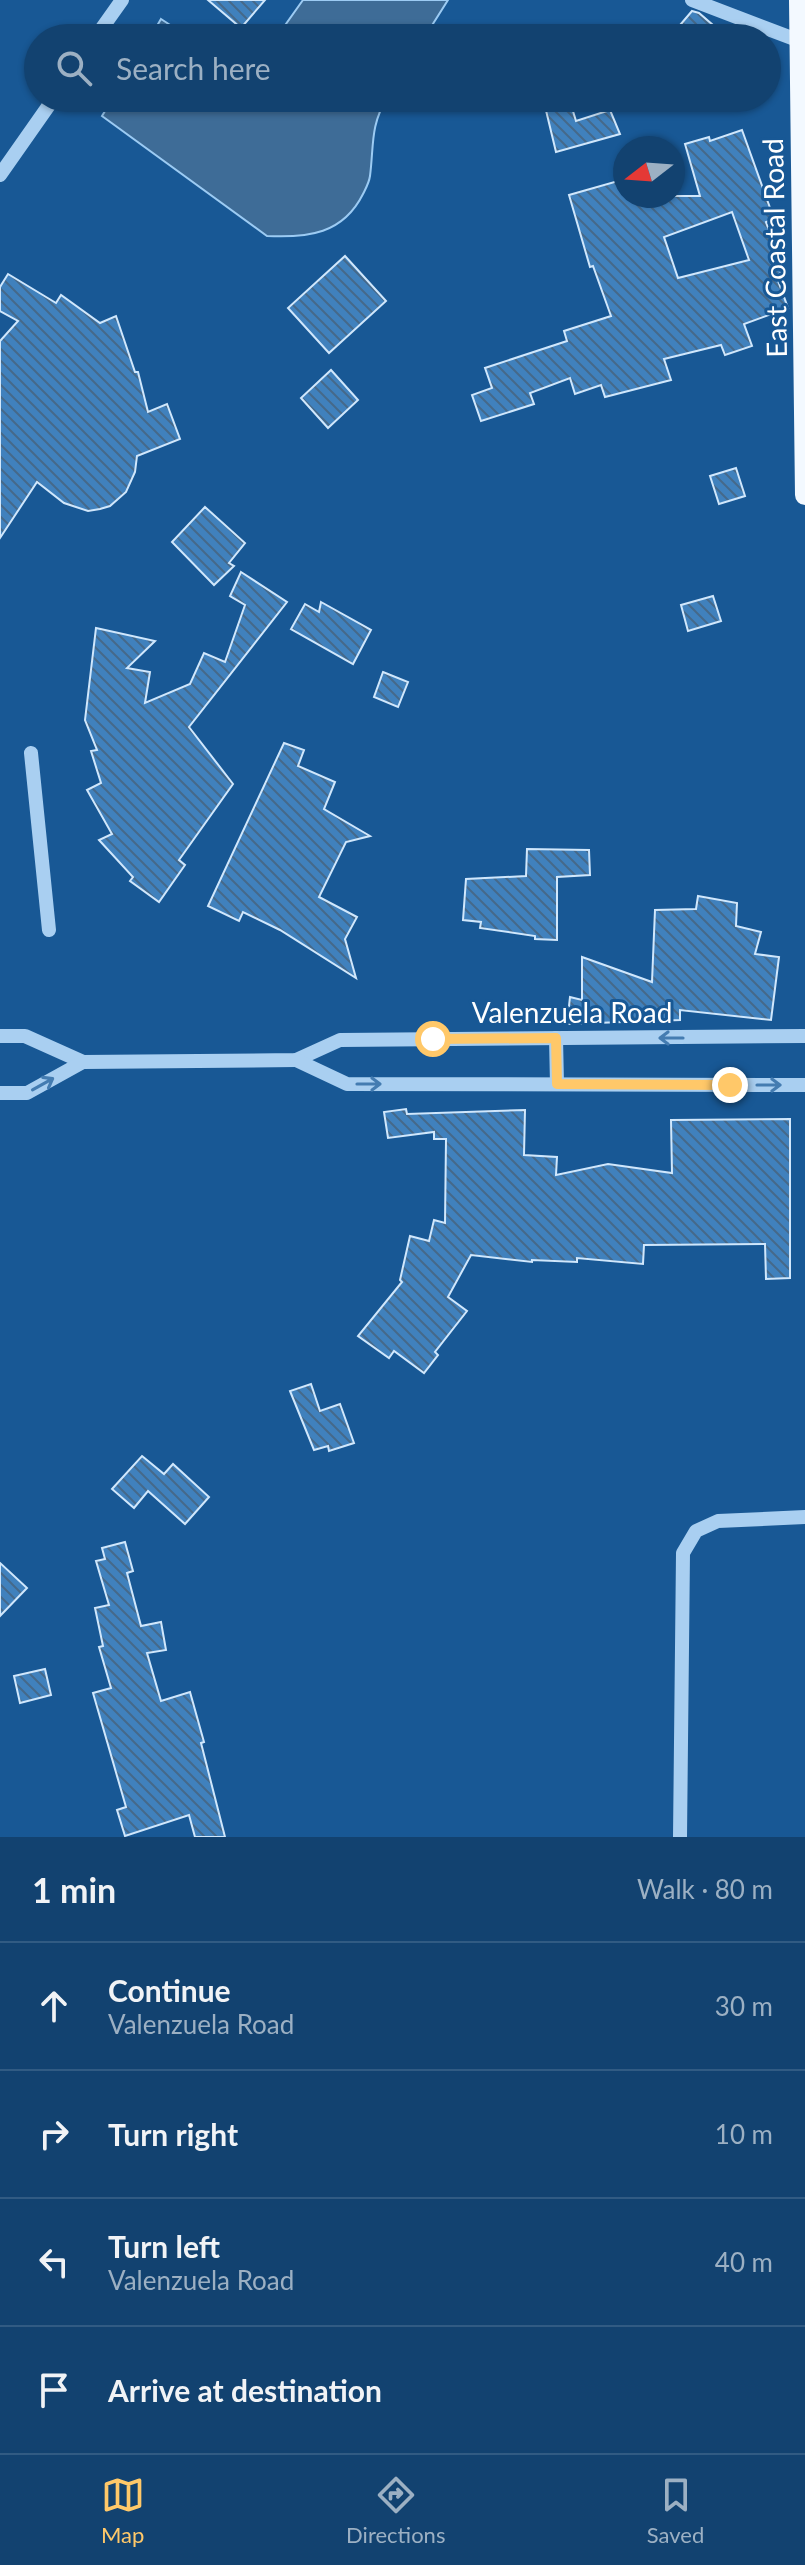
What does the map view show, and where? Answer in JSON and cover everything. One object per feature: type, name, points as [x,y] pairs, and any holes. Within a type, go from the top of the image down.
[{"type":"main road","name":"East Coastal Road","points":[[799,0],[802,42],[805,495]]},
{"type":"street","points":[[105,24],[122,0]]},
{"type":"street","points":[[692,0],[755,24]]},
{"type":"street","points":[[781,34],[802,42]]},
{"type":"street","points":[[0,175],[44,112]]},
{"type":"street","points":[[31,753],[49,930]]},
{"type":"street","points":[[0,1036],[25,1036],[83,1062]]},
{"type":"street","name":"Valenzuela Road","points":[[83,1062],[296,1060],[340,1040],[805,1036]]},
{"type":"street","points":[[556,1038],[557,1084]]},
{"type":"street","name":"Valenzuela Road","points":[[296,1060],[347,1084],[805,1085]]},
{"type":"street","points":[[0,1093],[27,1093],[83,1062]]},
{"type":"street","points":[[680,1837],[683,1553],[696,1531],[718,1521],[805,1517]]},
{"type":"water","points":[[303,0],[448,0],[433,24],[286,24]]},
{"type":"water","points":[[104,112],[381,112],[375,127],[369,181],[355,207],[345,218],[323,231],[296,236],[267,236],[102,116]]},
{"type":"building","points":[[208,0],[265,0],[244,24],[236,24]]},
{"type":"building","points":[[692,11],[712,24],[681,24]]},
{"type":"building","points":[[546,112],[573,112],[576,121],[611,112],[620,134],[556,152]]},
{"type":"building","points":[[742,130],[774,219],[766,222],[784,272],[776,275],[788,308],[744,324],[752,346],[725,355],[721,345],[664,359],[671,380],[605,397],[601,385],[575,394],[570,378],[530,393],[534,404],[481,421],[472,395],[492,388],[485,368],[567,341],[564,331],[611,316],[593,266],[590,267],[569,195],[613,182],[613,208],[685,208],[685,196],[700,196],[685,144],[709,137],[710,141]],"holes":[[[732,212],[749,260],[678,278],[664,237]]]},
{"type":"building","points":[[345,256],[386,301],[329,353],[288,308]]},
{"type":"building","points":[[8,274],[56,303],[61,295],[100,323],[116,316],[135,372],[138,372],[148,412],[167,404],[180,439],[137,456],[135,472],[126,492],[110,506],[88,511],[64,503],[37,482],[0,538],[0,341],[18,321],[0,311],[0,287]]},
{"type":"building","points":[[331,370],[358,400],[328,428],[301,398]]},
{"type":"building","points":[[736,468],[745,496],[719,504],[710,476]]},
{"type":"building","points":[[205,507],[245,543],[229,563],[234,566],[214,585],[172,542]]},
{"type":"building","points":[[241,572],[287,602],[189,727],[233,784],[179,860],[185,865],[159,902],[130,881],[133,877],[99,840],[112,834],[87,790],[101,783],[91,751],[97,750],[85,720],[96,628],[155,641],[127,668],[150,672],[145,703],[190,684],[204,653],[225,662],[245,605],[230,596]]},
{"type":"building","points":[[713,596],[721,621],[688,631],[681,605]]},
{"type":"building","points":[[321,602],[371,630],[353,664],[291,629],[305,604],[319,612]]},
{"type":"building","points":[[383,672],[408,682],[398,707],[374,697]]},
{"type":"building","points":[[284,743],[304,750],[298,766],[335,782],[324,809],[370,836],[346,842],[319,897],[357,917],[345,939],[356,978],[280,930],[243,912],[239,921],[208,906]]},
{"type":"building","points":[[527,849],[589,850],[590,875],[557,877],[557,940],[480,928],[481,922],[463,920],[466,879],[526,876]]},
{"type":"building","points":[[698,896],[737,903],[736,926],[761,932],[755,954],[779,957],[771,1020],[680,1010],[680,1020],[567,1024],[570,997],[582,1000],[582,957],[652,982],[655,910],[696,909]]},
{"type":"building","points":[[406,1109],[407,1114],[525,1110],[524,1155],[557,1157],[556,1175],[608,1164],[672,1173],[671,1120],[790,1119],[790,1278],[766,1279],[765,1244],[644,1245],[643,1264],[577,1258],[577,1262],[532,1262],[471,1255],[448,1297],[467,1311],[435,1352],[438,1355],[424,1373],[394,1351],[389,1358],[358,1336],[402,1282],[410,1236],[429,1241],[434,1220],[445,1223],[446,1139],[434,1139],[434,1132],[388,1138],[384,1112]]},
{"type":"building","points":[[311,1384],[320,1411],[340,1404],[354,1443],[329,1451],[328,1446],[314,1450],[290,1391]]},
{"type":"building","points":[[142,1456],[164,1474],[173,1464],[209,1497],[185,1524],[148,1491],[134,1508],[112,1489]]},
{"type":"building","points":[[125,1542],[133,1571],[127,1573],[141,1626],[161,1622],[166,1650],[147,1653],[161,1701],[190,1692],[225,1837],[195,1837],[189,1815],[125,1836],[117,1810],[126,1807],[93,1693],[111,1688],[99,1647],[103,1646],[95,1608],[109,1605],[96,1561],[105,1559],[102,1548]]},
{"type":"building","points":[[0,1563],[27,1588],[0,1616]]},
{"type":"building","points":[[45,1669],[51,1695],[20,1703],[14,1676]]},
{"type":"route","points":[[433,1039],[556,1038],[557,1084],[730,1085]]}]
